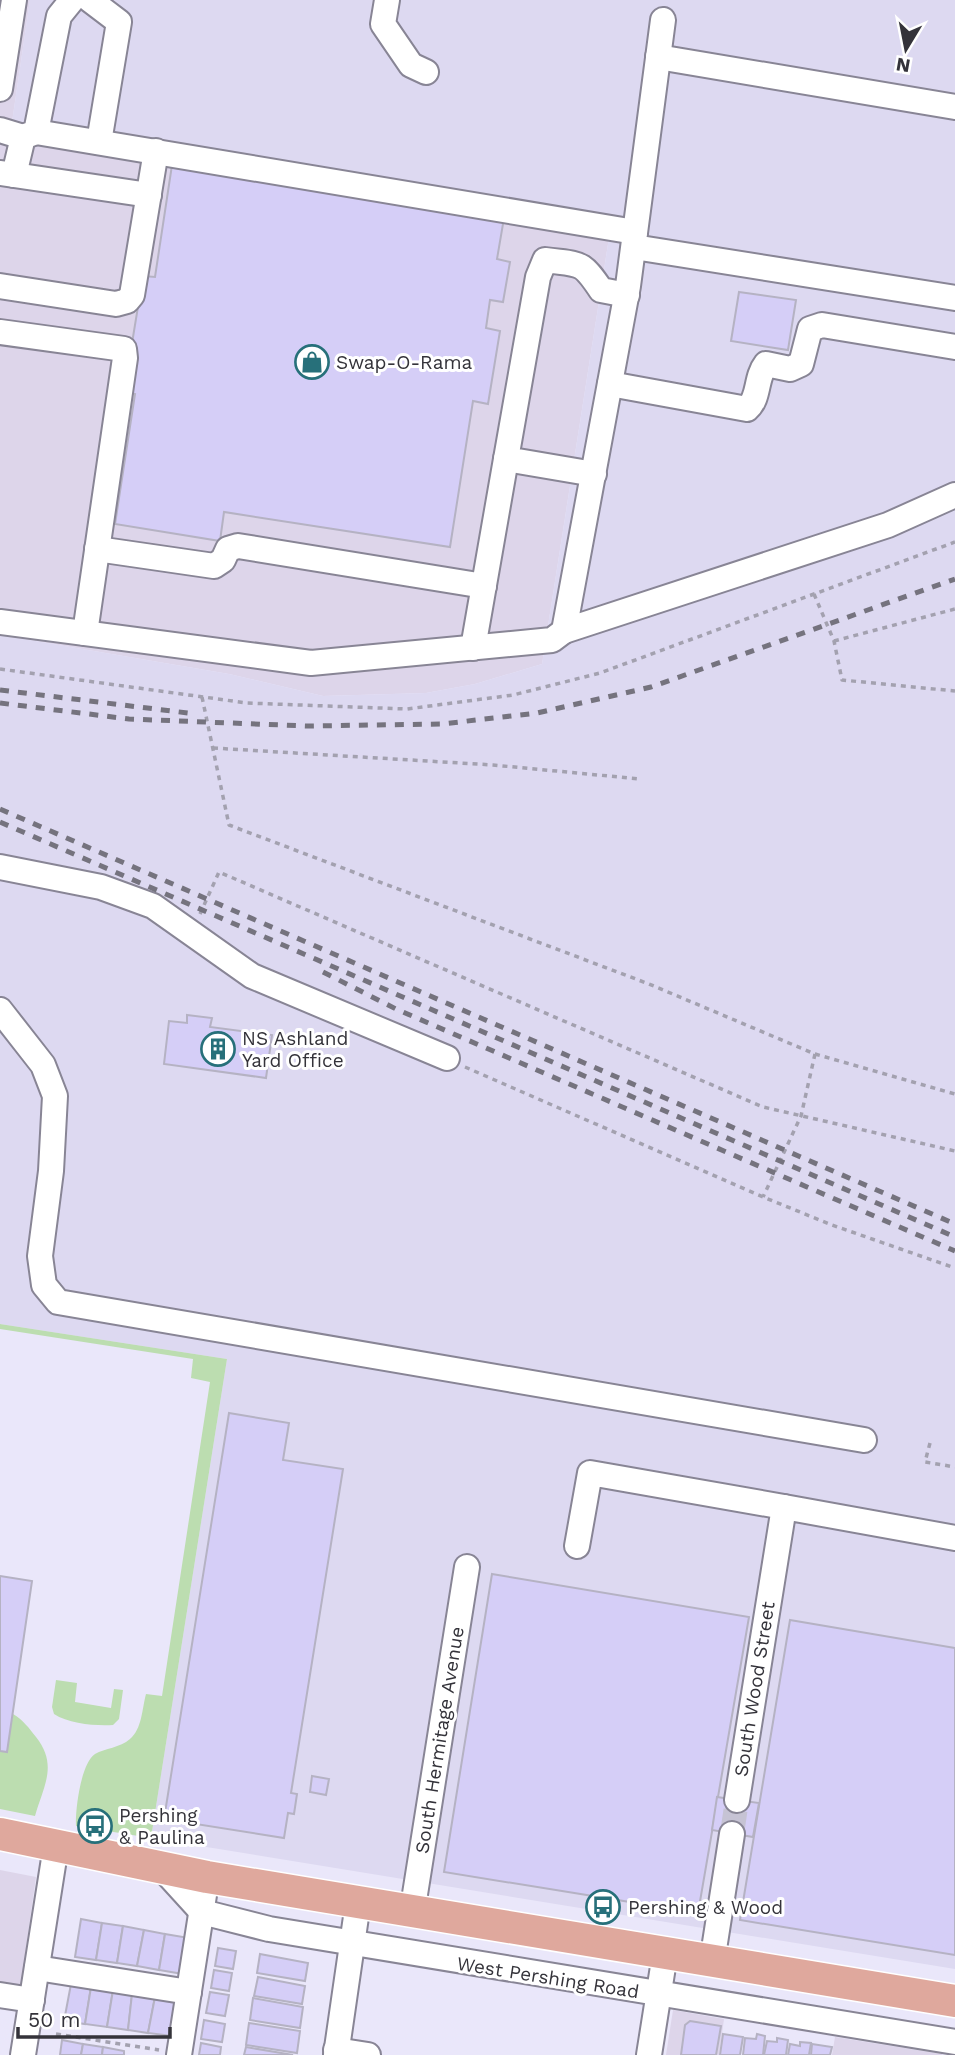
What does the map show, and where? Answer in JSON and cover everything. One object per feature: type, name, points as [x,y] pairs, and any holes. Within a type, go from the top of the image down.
[{"type":"main road","points":[[0,1834],[207,1877],[412,1913],[955,2001]]},
{"type":"street","points":[[0,89],[14,0]]},
{"type":"street","points":[[72,0],[59,16],[7,174],[149,195]]},
{"type":"street","points":[[90,0],[118,22],[99,142]]},
{"type":"street","points":[[385,12],[411,65],[426,72]]},
{"type":"street","points":[[564,631],[627,295],[663,20]]},
{"type":"street","points":[[658,57],[955,107]]},
{"type":"street","points":[[20,133],[156,152],[955,298]]},
{"type":"street","points":[[0,286],[116,304],[127,301],[132,295],[156,152]]},
{"type":"street","points":[[473,648],[538,277],[545,260],[583,265],[601,290],[627,295]]},
{"type":"street","points":[[610,384],[747,409],[754,403],[758,373],[766,364],[790,369],[801,364],[810,329],[822,325],[955,347]]},
{"type":"street","points":[[0,332],[124,349],[85,633]]},
{"type":"street","points":[[506,459],[594,474]]},
{"type":"street","points":[[0,622],[312,663],[552,639],[564,631],[888,525],[955,495]]},
{"type":"street","points":[[97,549],[214,566],[223,560],[228,550],[238,546],[484,586]]},
{"type":"street","points":[[0,867],[101,887],[153,906],[252,976],[447,1058]]},
{"type":"street","points":[[0,1010],[43,1065],[55,1096],[40,1256],[44,1285],[58,1302],[864,1440]]},
{"type":"street","points":[[577,1546],[590,1473],[955,1538]]},
{"type":"street","name":"South Wood Street","points":[[737,1800],[784,1507]]},
{"type":"street","name":"South Hermitage Avenue","points":[[412,1913],[467,1567]]},
{"type":"street","points":[[712,1962],[732,1833]]},
{"type":"street","points":[[23,2055],[57,1846]]},
{"type":"street","points":[[161,1867],[202,1912]]},
{"type":"street","points":[[172,2053],[189,1992],[207,1877]]},
{"type":"street","points":[[358,1903],[336,2052],[368,2055]]},
{"type":"street","name":"West Pershing Road","points":[[202,1912],[269,1929],[353,1944],[955,2042]]},
{"type":"street","points":[[649,2055],[665,1954]]},
{"type":"street","points":[[37,1968],[189,1992]]},
{"type":"street","points":[[0,1995],[32,2000]]},
{"type":"path","points":[[814,594],[834,641],[842,680],[955,691]]},
{"type":"path","points":[[834,641],[955,609]]},
{"type":"path","points":[[202,697],[229,825],[649,984],[814,1054],[955,1094]]},
{"type":"path","points":[[213,748],[493,765],[640,779]]},
{"type":"path","points":[[191,934],[219,872],[669,1069],[763,1107],[955,1151]]},
{"type":"path","points":[[763,1197],[801,1115],[814,1054]]},
{"type":"path","points":[[447,1058],[763,1197],[832,1225],[955,1268]]},
{"type":"path","points":[[930,1443],[925,1462],[955,1467]]},
{"type":"path","points":[[56,2035],[172,2053]]},
{"type":"shaded area","points":[[0,0],[30,0],[11,129],[611,225],[542,664],[475,684],[426,693],[323,696],[229,674],[0,635]]},
{"type":"shaded area","points":[[30,0],[955,0],[955,1969],[151,1838],[227,1359],[0,1324],[0,635],[229,674],[323,696],[426,693],[475,684],[542,664],[611,225],[11,129]]},
{"type":"shaded area","points":[[0,1870],[36,1877],[19,1998],[0,1995]]},
{"type":"shaded area","points":[[673,2010],[724,2019],[719,2055],[666,2055]]},
{"type":"shaded area","points":[[835,2037],[942,2054],[942,2055],[832,2055]]},
{"type":"green space","points":[[0,1324],[227,1359],[151,1838],[76,1826],[78,1799],[90,1759],[99,1752],[126,1742],[134,1735],[146,1694],[162,1696],[210,1382],[191,1378],[193,1359],[0,1329]]},
{"type":"green space","points":[[56,1680],[77,1683],[75,1702],[111,1708],[114,1689],[123,1690],[119,1719],[113,1725],[91,1725],[54,1714],[52,1707]]},
{"type":"green space","points":[[13,1714],[43,1747],[48,1766],[35,1816],[0,1809],[0,1751],[7,1752]]},
{"type":"building","name":"Swap-O-Rama","points":[[172,165],[504,218],[497,259],[510,262],[503,302],[490,300],[486,328],[500,331],[488,404],[473,401],[450,547],[224,512],[220,541],[115,524],[135,394],[124,392],[143,276],[155,277]]},
{"type":"building","points":[[739,292],[796,300],[788,350],[731,341]]},
{"type":"building","name":"NS Ashland Yard Office","points":[[187,1015],[212,1018],[210,1027],[272,1035],[266,1078],[164,1064],[169,1021],[187,1023]]},
{"type":"building","points":[[229,1413],[289,1423],[283,1460],[343,1469],[291,1793],[297,1794],[294,1814],[288,1813],[284,1838],[164,1819]]},
{"type":"building","points":[[492,1574],[749,1617],[698,1913],[444,1872]]},
{"type":"building","points":[[0,1576],[32,1581],[7,1752],[0,1751]]},
{"type":"building","points":[[790,1620],[955,1648],[955,1955],[740,1920]]},
{"type":"building","points":[[312,1776],[329,1779],[326,1795],[310,1792]]},
{"type":"building","points":[[717,1797],[759,1803],[753,1837],[712,1830]]},
{"type":"building","points":[[81,1919],[102,1923],[96,1960],[75,1957]]},
{"type":"building","points":[[102,1923],[123,1926],[117,1963],[96,1960]]},
{"type":"building","points":[[123,1926],[144,1930],[137,1966],[117,1963]]},
{"type":"building","points":[[144,1930],[165,1934],[159,1970],[137,1966]]},
{"type":"building","points":[[165,1934],[189,1938],[183,1974],[159,1970]]},
{"type":"building","points":[[218,1948],[236,1951],[233,1969],[215,1966]]},
{"type":"building","points":[[260,1954],[308,1963],[305,1981],[257,1973]]},
{"type":"building","points":[[214,1970],[232,1973],[229,1991],[211,1988]]},
{"type":"building","points":[[258,1977],[305,1986],[302,2004],[254,1996]]},
{"type":"building","points":[[71,1984],[91,1987],[85,2024],[64,2021]]},
{"type":"building","points":[[91,1987],[113,1990],[107,2027],[85,2024]]},
{"type":"building","points":[[113,1990],[132,1994],[128,2030],[107,2027]]},
{"type":"building","points":[[210,1992],[229,1995],[225,2016],[206,2013]]},
{"type":"building","points":[[132,1994],[155,1997],[148,2033],[128,2030]]},
{"type":"building","points":[[155,1997],[178,2001],[172,2036],[148,2033]]},
{"type":"building","points":[[253,1998],[303,2007],[300,2028],[250,2020]]},
{"type":"building","points":[[204,2020],[225,2024],[222,2042],[201,2039]]},
{"type":"building","points":[[690,2021],[721,2026],[716,2055],[681,2055],[685,2025]]},
{"type":"building","points":[[249,2023],[300,2031],[297,2053],[246,2045]]},
{"type":"building","points":[[723,2034],[743,2037],[740,2055],[720,2055]]},
{"type":"building","points":[[757,2034],[765,2036],[763,2055],[743,2055],[745,2038],[756,2039]]},
{"type":"building","points":[[777,2038],[788,2040],[786,2055],[764,2055],[767,2041],[777,2042]]},
{"type":"building","points":[[62,2040],[83,2044],[81,2055],[60,2055]]},
{"type":"building","points":[[800,2042],[811,2043],[809,2055],[788,2055],[790,2044],[800,2046]]},
{"type":"building","points":[[201,2043],[221,2047],[220,2055],[199,2055]]},
{"type":"building","points":[[83,2044],[103,2047],[102,2055],[81,2055]]},
{"type":"building","points":[[812,2044],[832,2047],[830,2055],[811,2055]]},
{"type":"building","points":[[103,2047],[124,2051],[124,2055],[102,2055]]},
{"type":"building","points":[[246,2047],[293,2055],[244,2055]]},
{"type":"tunnel","points":[[732,1834],[737,1800]]},
{"type":"railway","points":[[0,703],[129,719],[307,726],[442,724],[537,713],[651,687],[955,579]]},
{"type":"railway","points":[[0,690],[188,713]]},
{"type":"railway","points":[[0,809],[955,1224]]},
{"type":"railway","points":[[0,822],[955,1237]]},
{"type":"railway","points":[[323,972],[396,1009],[955,1251]]},
{"type":"place","name":"Swap-O-Rama","points":[[312,362]]},
{"type":"place","name":"NS Ashland Yard Office","points":[[218,1049]]},
{"type":"place","name":"Pershing & Paulina","points":[[95,1826]]},
{"type":"place","name":"Pershing & Wood","points":[[603,1907]]}]
